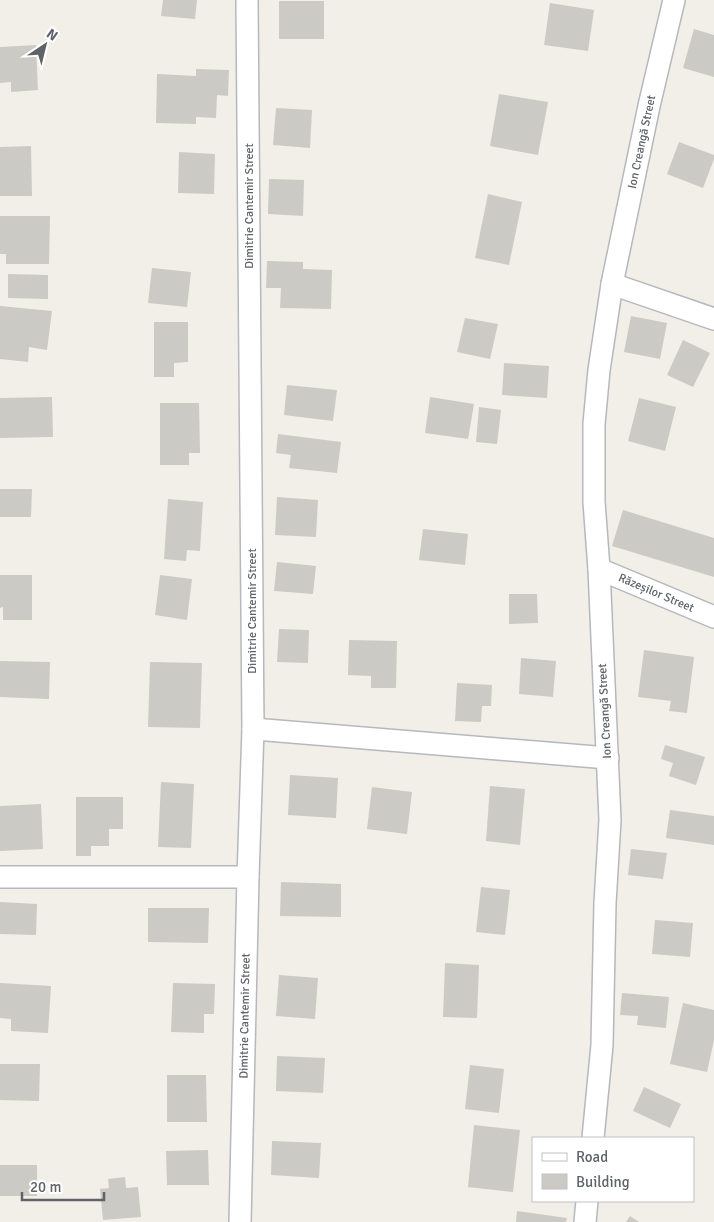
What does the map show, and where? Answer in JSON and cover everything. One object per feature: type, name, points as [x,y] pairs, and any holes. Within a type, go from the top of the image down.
[{"type":"street","name":"Dimitrie Cantemir Street","points":[[240,1222],[253,729],[247,0]]},
{"type":"street","name":"Ion Creangă Street","points":[[593,1137],[602,1046],[605,903],[610,820],[599,569],[594,502],[594,424],[599,370],[612,284],[649,106],[674,0]]},
{"type":"street","points":[[612,284],[714,319]]},
{"type":"street","name":"Răzeșilor Street","points":[[599,569],[714,617]]},
{"type":"street","points":[[253,729],[608,758]]},
{"type":"street","points":[[0,877],[248,877]]},
{"type":"street","points":[[585,1222],[587,1202]]},
{"type":"building","points":[[163,0],[197,0],[195,19],[161,16]]},
{"type":"building","points":[[279,1],[324,1],[324,39],[279,39]]},
{"type":"building","points":[[550,3],[594,10],[588,51],[544,45]]},
{"type":"building","points":[[694,29],[714,35],[714,77],[683,68]]},
{"type":"building","points":[[36,45],[38,90],[11,92],[11,82],[0,83],[0,47]]},
{"type":"building","points":[[196,69],[229,70],[228,96],[217,95],[216,118],[196,117],[196,124],[156,123],[157,74],[196,76]]},
{"type":"building","points":[[499,94],[548,102],[538,155],[490,146]]},
{"type":"building","points":[[276,108],[312,110],[310,148],[273,145]]},
{"type":"building","points":[[679,142],[714,155],[703,188],[667,174]]},
{"type":"building","points":[[31,146],[32,196],[0,196],[0,147]]},
{"type":"building","points":[[179,152],[215,154],[214,194],[178,193]]},
{"type":"building","points":[[269,179],[304,180],[303,216],[268,214]]},
{"type":"building","points":[[488,194],[522,202],[509,265],[475,258]]},
{"type":"building","points":[[0,216],[50,216],[49,264],[6,264],[6,254],[0,254]]},
{"type":"building","points":[[267,261],[303,262],[303,269],[332,270],[331,309],[280,308],[281,288],[266,288]]},
{"type":"building","points":[[152,268],[191,272],[187,307],[148,303]]},
{"type":"building","points":[[8,274],[48,275],[48,299],[8,298]]},
{"type":"building","points":[[0,306],[52,311],[47,350],[29,347],[28,362],[0,359]]},
{"type":"building","points":[[631,316],[667,323],[660,359],[624,352]]},
{"type":"building","points":[[465,318],[498,324],[490,359],[457,352]]},
{"type":"building","points":[[154,322],[188,322],[188,362],[174,363],[174,377],[154,377]]},
{"type":"building","points":[[683,340],[710,353],[693,387],[667,375]]},
{"type":"building","points":[[504,363],[549,366],[547,398],[502,395]]},
{"type":"building","points":[[287,385],[337,390],[333,421],[284,415]]},
{"type":"building","points":[[52,397],[53,437],[0,438],[0,398]]},
{"type":"building","points":[[430,397],[474,404],[468,439],[425,433]]},
{"type":"building","points":[[639,398],[676,407],[665,451],[628,441]]},
{"type":"building","points":[[160,403],[199,403],[200,453],[189,453],[189,465],[160,465]]},
{"type":"building","points":[[479,407],[501,410],[497,444],[476,442]]},
{"type":"building","points":[[278,434],[341,442],[337,473],[289,468],[291,455],[276,453]]},
{"type":"building","points":[[0,489],[32,489],[31,517],[0,517]]},
{"type":"building","points":[[277,497],[318,500],[316,537],[275,535]]},
{"type":"building","points":[[168,499],[203,502],[200,551],[187,550],[186,561],[164,559]]},
{"type":"building","points":[[623,510],[714,538],[714,577],[612,546]]},
{"type":"building","points":[[423,529],[468,534],[465,565],[419,560]]},
{"type":"building","points":[[277,562],[316,566],[313,594],[274,591]]},
{"type":"building","points":[[0,575],[32,575],[32,620],[3,620],[3,607],[0,608]]},
{"type":"building","points":[[160,575],[192,579],[187,620],[155,615]]},
{"type":"building","points":[[509,594],[537,594],[538,623],[509,624]]},
{"type":"building","points":[[279,629],[309,630],[308,663],[277,662]]},
{"type":"building","points":[[349,640],[397,641],[396,688],[371,688],[371,676],[348,675]]},
{"type":"building","points":[[644,650],[694,657],[687,713],[669,711],[671,701],[638,697]]},
{"type":"building","points":[[521,658],[556,661],[553,697],[519,694]]},
{"type":"building","points":[[0,661],[50,662],[49,699],[0,697]]},
{"type":"building","points":[[150,662],[202,663],[200,728],[148,727]]},
{"type":"building","points":[[457,683],[492,685],[491,706],[482,706],[481,722],[455,721]]},
{"type":"building","points":[[665,745],[705,757],[696,785],[669,776],[673,763],[661,759]]},
{"type":"building","points":[[290,775],[338,778],[336,818],[288,815]]},
{"type":"building","points":[[161,782],[194,784],[191,848],[158,847]]},
{"type":"building","points":[[490,786],[525,789],[520,845],[486,841]]},
{"type":"building","points":[[372,787],[412,792],[407,834],[367,829]]},
{"type":"building","points":[[76,797],[123,797],[123,829],[109,829],[109,846],[91,846],[91,856],[76,856]]},
{"type":"building","points":[[41,804],[43,849],[0,851],[0,806]]},
{"type":"building","points":[[670,810],[714,816],[714,845],[666,838]]},
{"type":"building","points":[[631,849],[667,853],[663,879],[628,875]]},
{"type":"building","points":[[281,882],[341,884],[341,917],[280,916]]},
{"type":"building","points":[[481,887],[510,890],[505,935],[476,932]]},
{"type":"building","points":[[0,902],[37,904],[36,935],[0,934]]},
{"type":"building","points":[[148,908],[209,908],[208,943],[148,942]]},
{"type":"building","points":[[655,920],[693,923],[690,957],[652,954]]},
{"type":"building","points":[[445,963],[479,965],[477,1018],[443,1017]]},
{"type":"building","points":[[279,975],[318,978],[315,1019],[276,1016]]},
{"type":"building","points":[[0,983],[51,986],[48,1033],[11,1031],[11,1019],[0,1018]]},
{"type":"building","points":[[173,983],[215,984],[214,1014],[204,1014],[204,1033],[171,1032]]},
{"type":"building","points":[[622,993],[669,997],[666,1028],[637,1025],[638,1016],[620,1015]]},
{"type":"building","points":[[683,1003],[714,1010],[714,1040],[707,1072],[670,1064]]},
{"type":"building","points":[[277,1056],[325,1058],[323,1093],[276,1091]]},
{"type":"building","points":[[0,1064],[40,1064],[39,1101],[0,1100]]},
{"type":"building","points":[[470,1065],[504,1069],[499,1113],[465,1109]]},
{"type":"building","points":[[167,1075],[206,1075],[207,1122],[167,1122]]},
{"type":"building","points":[[644,1087],[681,1104],[670,1128],[633,1111]]},
{"type":"building","points":[[474,1125],[520,1130],[513,1192],[468,1187]]},
{"type":"building","points":[[272,1141],[321,1143],[319,1178],[271,1175]]},
{"type":"building","points":[[208,1150],[209,1185],[167,1185],[166,1151]]},
{"type":"building","points":[[0,1165],[37,1165],[37,1196],[0,1196]]},
{"type":"building","points":[[125,1177],[126,1188],[138,1187],[141,1217],[103,1220],[100,1189],[109,1188],[108,1179]]},
{"type":"building","points":[[517,1211],[567,1218],[566,1222],[516,1222]]},
{"type":"building","points":[[630,1216],[639,1222],[626,1222]]}]
